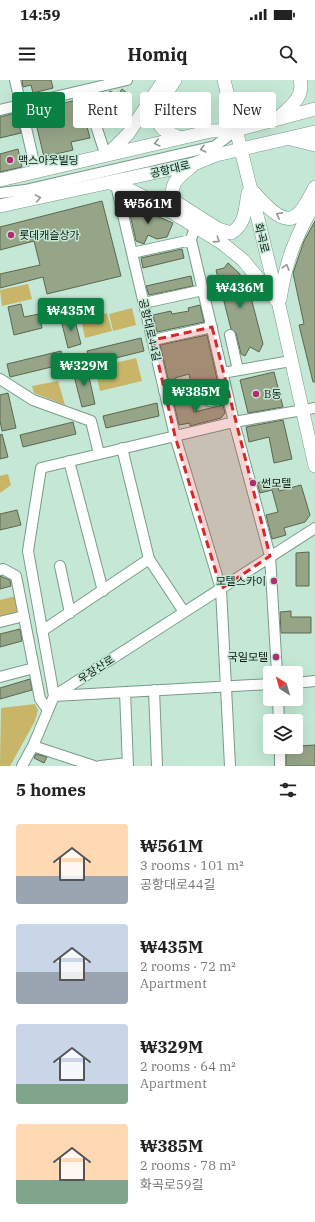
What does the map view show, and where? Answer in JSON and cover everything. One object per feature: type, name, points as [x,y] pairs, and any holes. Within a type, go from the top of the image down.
[{"type":"main road","points":[[106,156],[128,134],[164,80]]},
{"type":"main road","points":[[175,80],[154,112],[158,125],[170,134],[180,138]]},
{"type":"main road","points":[[216,80],[228,84]]},
{"type":"main road","points":[[276,119],[300,95],[302,89],[300,80]]},
{"type":"main road","name":"화곡로","points":[[228,84],[240,150],[279,305],[315,466]]},
{"type":"main road","points":[[276,119],[315,109]]},
{"type":"main road","points":[[0,180],[211,130],[236,130],[243,128]]},
{"type":"main road","name":"공항대로","points":[[0,206],[112,184],[194,164],[216,155],[311,132]]},
{"type":"main road","points":[[287,138],[315,145]]},
{"type":"main road","points":[[194,164],[173,185],[171,193],[174,201],[218,229],[231,233],[238,229],[243,220],[249,187]]},
{"type":"main road","points":[[112,184],[128,189],[162,206],[222,243],[243,260],[279,305]]},
{"type":"main road","points":[[249,187],[280,217],[290,219],[298,215],[315,187]]},
{"type":"main road","points":[[279,305],[285,268],[292,248],[315,205]]},
{"type":"street","points":[[15,80],[17,92]]},
{"type":"street","points":[[65,95],[127,80]]},
{"type":"street","points":[[84,90],[106,156]]},
{"type":"street","points":[[0,110],[12,108]]},
{"type":"street","points":[[25,128],[36,171]]},
{"type":"street","points":[[0,193],[25,190],[215,146],[236,130]]},
{"type":"street","name":"공항대로44길","points":[[112,184],[132,253],[175,436],[221,589],[230,766]]},
{"type":"street","points":[[195,226],[191,240],[234,422],[270,556],[277,666]]},
{"type":"street","points":[[132,253],[191,240]]},
{"type":"street","points":[[144,303],[203,290]]},
{"type":"street","points":[[152,340],[212,327]]},
{"type":"street","points":[[230,335],[238,370]]},
{"type":"street","points":[[222,373],[291,361]]},
{"type":"street","points":[[0,379],[33,400],[92,421],[99,454]]},
{"type":"street","points":[[164,391],[179,387]]},
{"type":"street","points":[[209,402],[228,397]]},
{"type":"street","points":[[22,766],[33,746],[54,696],[28,551],[41,468],[234,422],[315,408]]},
{"type":"street","points":[[122,448],[149,559],[184,612]]},
{"type":"street","points":[[69,461],[103,591]]},
{"type":"street","name":"우장산로","points":[[54,696],[315,528]]},
{"type":"street","points":[[42,631],[149,559]]},
{"type":"street","points":[[60,566],[70,613]]},
{"type":"street","points":[[0,570],[3,569],[16,576],[26,619],[40,699],[48,710]]},
{"type":"street","points":[[0,622],[40,619]]},
{"type":"street","points":[[0,677],[34,668]]},
{"type":"street","points":[[303,682],[315,682]]},
{"type":"street","points":[[54,696],[263,684]]},
{"type":"street","points":[[154,690],[158,766]]},
{"type":"street","points":[[100,766],[128,764],[125,692]]},
{"type":"street","points":[[33,746],[94,766]]},
{"type":"street","points":[[280,754],[280,766]]},
{"type":"highlighted area","points":[[212,327],[270,556],[221,589],[175,436],[153,340]]},
{"type":"shaded area","points":[[28,284],[32,299],[2,306],[0,290]]},
{"type":"shaded area","points":[[132,308],[136,325],[113,331],[109,314]]},
{"type":"shaded area","points":[[107,313],[112,331],[85,338],[81,319]]},
{"type":"shaded area","points":[[136,358],[142,381],[100,391],[95,368]]},
{"type":"shaded area","points":[[58,381],[65,405],[34,393],[32,386]]},
{"type":"shaded area","points":[[8,474],[11,485],[0,493],[0,476]]},
{"type":"shaded area","points":[[16,596],[20,613],[0,617],[0,600]]},
{"type":"shaded area","points":[[35,704],[38,710],[35,721],[10,766],[0,766],[1,708]]},
{"type":"building","points":[[22,80],[51,80],[53,88],[33,92],[31,85],[23,87]]},
{"type":"building","points":[[73,101],[73,128],[87,128],[90,138],[71,142],[73,150],[44,157],[37,128],[65,128],[65,103]]},
{"type":"building","points":[[12,114],[12,128],[20,128],[21,133],[0,138],[0,117]]},
{"type":"building","name":"맥스아웃빌딩","points":[[18,149],[22,167],[0,172],[0,154]]},
{"type":"building","points":[[102,201],[121,276],[47,294],[43,277],[0,288],[0,274],[40,265],[34,241],[0,250],[0,227]]},
{"type":"building","points":[[131,205],[173,223],[167,237],[157,239],[148,235],[144,244],[136,241],[129,210]]},
{"type":"building","points":[[315,221],[315,382],[313,382],[299,325],[304,324],[293,273],[304,241]]},
{"type":"building","points":[[182,249],[184,258],[143,268],[141,258]]},
{"type":"building","points":[[228,263],[239,273],[248,286],[263,344],[259,352],[250,347],[245,356],[241,354],[236,333],[231,329],[216,270],[224,268]]},
{"type":"building","points":[[191,276],[193,286],[149,295],[146,286]]},
{"type":"building","points":[[21,304],[24,317],[39,314],[42,328],[14,335],[8,307]]},
{"type":"building","points":[[200,305],[204,322],[157,332],[153,315],[171,311],[172,314],[189,311],[188,308]]},
{"type":"building","points":[[74,317],[81,344],[68,348],[61,320]]},
{"type":"building","points":[[207,335],[220,392],[209,394],[208,392],[194,395],[189,374],[175,378],[176,381],[169,383],[160,345]]},
{"type":"building","points":[[141,338],[144,351],[91,364],[87,351]]},
{"type":"building","points":[[61,351],[64,364],[10,377],[7,364]]},
{"type":"building","points":[[87,368],[95,404],[82,407],[73,372]]},
{"type":"building","name":"B동","points":[[274,372],[283,407],[248,413],[240,380]]},
{"type":"building","points":[[8,393],[16,428],[2,431],[0,421],[0,395]]},
{"type":"building","points":[[176,394],[178,402],[191,399],[194,412],[223,405],[225,413],[221,418],[190,426],[190,423],[179,425],[172,396]]},
{"type":"building","points":[[157,403],[159,416],[106,428],[103,416]]},
{"type":"building","points":[[283,420],[292,459],[274,463],[269,437],[249,442],[246,427]]},
{"type":"building","points":[[73,422],[76,434],[23,447],[20,435]]},
{"type":"building","points":[[2,434],[8,457],[0,459],[0,435]]},
{"type":"building","points":[[276,478],[279,491],[301,485],[310,515],[305,522],[284,528],[286,535],[272,539],[266,515],[278,512],[272,490],[260,493],[257,483]]},
{"type":"building","points":[[17,510],[21,525],[0,530],[0,514]]},
{"type":"building","points":[[309,552],[309,586],[296,586],[296,553]]},
{"type":"building","points":[[0,576],[10,580],[11,586],[0,589]]},
{"type":"building","points":[[291,611],[291,617],[311,617],[311,633],[281,633],[280,612]]},
{"type":"building","points":[[20,629],[22,641],[0,647],[0,634]]},
{"type":"building","points":[[30,679],[32,690],[0,699],[0,688]]},
{"type":"building","points":[[315,745],[315,766],[286,766],[286,754],[303,754],[303,746]]},
{"type":"building","points":[[36,754],[47,757],[44,763],[34,758]]},
{"type":"place","name":"맥스아웃빌딩","points":[[10,160]]},
{"type":"place","name":"롯데캐슬상가","points":[[11,235]]},
{"type":"place","name":"B동","points":[[256,394]]},
{"type":"place","name":"썬모텔","points":[[253,483]]},
{"type":"place","name":"모텔스카이","points":[[274,581]]},
{"type":"place","name":"국일모텔","points":[[276,657]]}]
